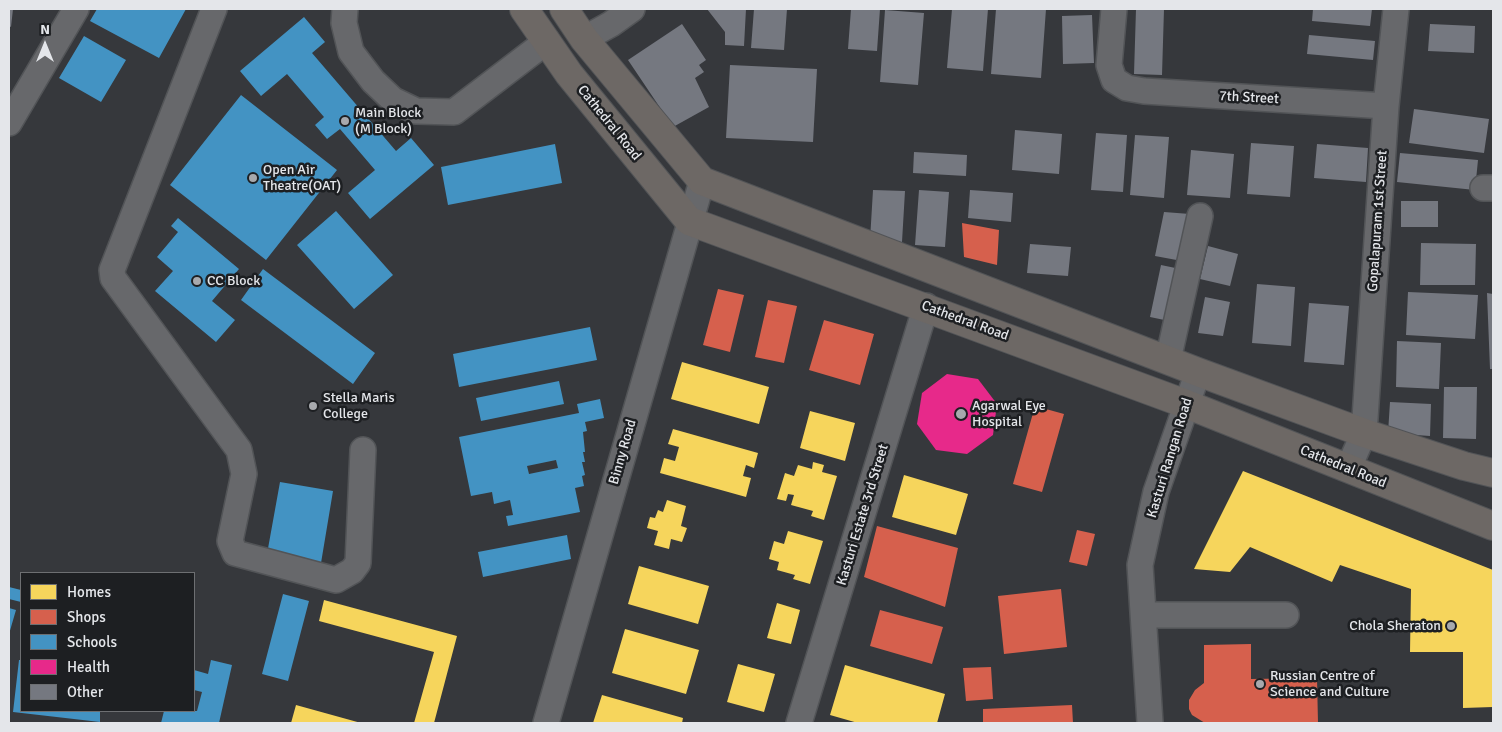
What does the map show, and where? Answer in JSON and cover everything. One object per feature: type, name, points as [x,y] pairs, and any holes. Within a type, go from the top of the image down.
[{"type":"main road","name":"Cathedral Road","points":[[524,9],[569,74],[689,221],[926,306],[1186,404],[1491,525]]},
{"type":"main road","points":[[564,9],[584,39],[702,181],[1198,372],[1364,433],[1464,466],[1493,473]]},
{"type":"street","points":[[9,123],[20,82],[76,9]]},
{"type":"street","points":[[214,9],[112,270],[113,278],[239,450],[244,474],[230,541],[235,553],[336,580],[352,571],[358,563],[363,450]]},
{"type":"street","points":[[345,9],[344,23],[351,52],[373,81],[393,100],[416,111],[454,112],[547,42]]},
{"type":"street","points":[[584,39],[632,9]]},
{"type":"street","name":"7th Street","points":[[1114,9],[1109,65],[1114,80],[1126,88],[1144,92],[1386,106]]},
{"type":"street","name":"Gopalapuram 1st Street","points":[[1364,433],[1386,106],[1396,9]]},
{"type":"street","name":"Binny Road","points":[[546,723],[702,181]]},
{"type":"street","points":[[1168,360],[1200,216]]},
{"type":"street","name":"Kasturi Estate 3rd Street","points":[[799,723],[926,306]]},
{"type":"street","name":"Kasturi Rangan Road","points":[[1150,723],[1140,565],[1156,492],[1198,372]]},
{"type":"street","points":[[1348,469],[1364,433]]},
{"type":"street","points":[[1144,614],[1286,615]]},
{"type":"building: Homes","points":[[682,362],[769,387],[759,424],[671,399]]},
{"type":"building: Homes","points":[[810,411],[855,423],[845,461],[800,448]]},
{"type":"building: Homes","points":[[673,429],[758,453],[754,468],[746,465],[743,476],[751,478],[746,497],[660,473],[664,458],[675,461],[679,447],[668,444]]},
{"type":"building: Homes","points":[[813,462],[824,465],[822,472],[837,476],[824,520],[811,516],[813,511],[791,505],[794,495],[788,494],[786,501],[777,499],[785,473],[794,476],[798,465],[812,469]]},
{"type":"building: Homes","points":[[1243,471],[1493,570],[1493,707],[1463,708],[1463,652],[1410,652],[1411,589],[1340,565],[1332,582],[1250,547],[1230,572],[1194,569]]},
{"type":"building: Homes","points":[[904,475],[968,494],[956,535],[892,517]]},
{"type":"building: Homes","points":[[667,500],[686,506],[681,526],[687,528],[682,542],[671,539],[669,549],[654,545],[658,531],[647,528],[650,517],[655,518],[658,510],[663,512]]},
{"type":"building: Homes","points":[[788,531],[823,541],[810,584],[793,579],[795,575],[777,570],[779,562],[769,559],[774,541],[784,544]]},
{"type":"building: Homes","points":[[639,566],[709,586],[698,624],[628,604]]},
{"type":"building: Homes","points":[[324,600],[457,636],[434,723],[414,723],[434,652],[319,621]]},
{"type":"building: Homes","points":[[777,603],[800,610],[791,644],[767,638]]},
{"type":"building: Homes","points":[[625,629],[699,650],[686,694],[612,673]]},
{"type":"building: Homes","points":[[738,664],[775,674],[764,712],[727,702]]},
{"type":"building: Homes","points":[[845,665],[945,694],[937,723],[858,723],[830,715]]},
{"type":"building: Homes","points":[[602,695],[683,718],[682,723],[593,723]]},
{"type":"building: Homes","points":[[296,705],[361,723],[291,723]]},
{"type":"building: Shops","points":[[962,223],[999,230],[997,265],[964,257]]},
{"type":"building: Shops","points":[[718,289],[744,295],[730,352],[703,345]]},
{"type":"building: Shops","points":[[768,300],[797,306],[784,363],[755,357]]},
{"type":"building: Shops","points":[[824,320],[874,334],[860,385],[809,370]]},
{"type":"building: Shops","points":[[1035,406],[1064,414],[1042,492],[1013,484]]},
{"type":"building: Shops","points":[[877,526],[958,548],[945,607],[864,577]]},
{"type":"building: Shops","points":[[1077,530],[1095,534],[1087,566],[1069,562]]},
{"type":"building: Shops","points":[[1061,589],[1067,647],[1004,654],[998,596]]},
{"type":"building: Shops","points":[[880,610],[943,627],[932,664],[870,646]]},
{"type":"building: Shops","name":"Russian Centre of Science and Culture","points":[[1251,644],[1251,679],[1317,678],[1318,723],[1205,723],[1192,715],[1189,709],[1189,700],[1195,690],[1204,683],[1204,645]]},
{"type":"building: Shops","points":[[991,667],[993,699],[966,701],[963,668]]},
{"type":"building: Shops","points":[[1072,705],[1073,723],[983,723],[983,709]]},
{"type":"building: Schools","points":[[97,9],[186,9],[159,58],[90,21]]},
{"type":"building: Schools","name":"Main Block (M Block)","points":[[304,17],[325,42],[312,53],[396,151],[411,138],[434,165],[370,219],[348,193],[375,170],[340,129],[327,139],[315,125],[324,117],[287,74],[261,96],[240,71]]},
{"type":"building: Schools","points":[[84,36],[126,60],[101,102],[59,78]]},
{"type":"building: Schools","name":"Open Air Theatre(OAT)","points":[[241,95],[337,170],[266,260],[170,185]]},
{"type":"building: Schools","points":[[555,144],[562,183],[448,205],[441,167]]},
{"type":"building: Schools","points":[[336,211],[393,275],[354,309],[297,245]]},
{"type":"building: Schools","name":"CC Block","points":[[178,218],[239,269],[212,301],[235,320],[216,342],[155,291],[173,271],[157,257],[178,232],[171,226]]},
{"type":"building: Schools","points":[[263,269],[375,353],[353,384],[241,300]]},
{"type":"building: Schools","points":[[590,327],[597,360],[459,387],[453,354]]},
{"type":"building: Schools","points":[[559,381],[564,404],[481,421],[476,398]]},
{"type":"building: Schools","points":[[600,399],[604,418],[585,422],[587,431],[583,432],[585,452],[583,452],[585,462],[582,462],[585,475],[582,476],[584,486],[575,488],[580,512],[508,526],[506,516],[513,515],[510,500],[494,504],[492,492],[471,496],[459,437],[579,413],[577,404]],"holes":[[[556,460],[558,468],[529,474],[527,466]]]},
{"type":"building: Schools","points":[[280,482],[333,491],[321,563],[267,554]]},
{"type":"building: Schools","points":[[567,535],[571,559],[483,577],[478,552]]},
{"type":"building: Schools","points":[[9,587],[20,590],[20,602],[9,599]]},
{"type":"building: Schools","points":[[283,594],[309,601],[288,681],[262,674]]},
{"type":"building: Schools","points":[[9,608],[16,610],[9,634]]},
{"type":"building: Schools","points":[[20,660],[20,712],[100,712],[100,722],[13,712]]},
{"type":"building: Schools","points":[[211,660],[232,665],[219,723],[161,723],[164,712],[197,711],[202,692],[195,690],[195,670],[208,674]]},
{"type":"building: Health","points":[[947,374],[978,379],[997,404],[993,435],[967,454],[936,450],[917,424],[922,393]]},
{"type":"building: Other","points":[[9,9],[13,9],[11,27],[9,26]]},
{"type":"building: Other","points":[[707,9],[746,9],[744,46],[725,45],[725,32]]},
{"type":"building: Other","points":[[754,9],[787,9],[784,50],[751,48]]},
{"type":"building: Other","points":[[851,9],[880,9],[877,51],[848,49]]},
{"type":"building: Other","points":[[952,9],[988,9],[983,71],[947,68]]},
{"type":"building: Other","points":[[996,9],[1046,9],[1041,78],[991,74]]},
{"type":"building: Other","points":[[1136,9],[1164,9],[1162,75],[1134,74]]},
{"type":"building: Other","points":[[1313,9],[1372,9],[1370,26],[1312,21]]},
{"type":"building: Other","points":[[885,10],[924,13],[918,85],[880,82]]},
{"type":"building: Other","points":[[1092,15],[1094,63],[1063,64],[1062,16]]},
{"type":"building: Other","points":[[682,24],[706,60],[699,65],[704,72],[695,78],[709,107],[673,127],[628,60]]},
{"type":"building: Other","points":[[1430,24],[1475,26],[1474,53],[1428,51]]},
{"type":"building: Other","points":[[1309,35],[1375,41],[1373,60],[1307,54]]},
{"type":"building: Other","points":[[730,65],[817,69],[813,142],[726,138]]},
{"type":"building: Other","points":[[1414,109],[1489,119],[1484,153],[1409,143]]},
{"type":"building: Other","points":[[1015,130],[1062,134],[1059,174],[1012,170]]},
{"type":"building: Other","points":[[1096,133],[1127,135],[1123,192],[1091,190]]},
{"type":"building: Other","points":[[1135,135],[1169,137],[1164,198],[1130,195]]},
{"type":"building: Other","points":[[1251,143],[1294,146],[1290,197],[1247,194]]},
{"type":"building: Other","points":[[1317,144],[1368,148],[1366,182],[1314,178]]},
{"type":"building: Other","points":[[1191,150],[1234,154],[1230,198],[1187,195]]},
{"type":"building: Other","points":[[914,152],[967,155],[966,176],[913,173]]},
{"type":"building: Other","points":[[1400,153],[1478,160],[1475,190],[1397,182]]},
{"type":"building: Other","points":[[873,190],[905,191],[902,242],[870,240]]},
{"type":"building: Other","points":[[919,190],[949,192],[945,247],[915,245]]},
{"type":"building: Other","points":[[970,190],[1013,193],[1011,222],[968,218]]},
{"type":"building: Other","points":[[1401,201],[1438,201],[1438,227],[1401,227]]},
{"type":"building: Other","points":[[1164,212],[1190,214],[1182,261],[1155,256]]},
{"type":"building: Other","points":[[1421,243],[1476,244],[1475,285],[1420,285]]},
{"type":"building: Other","points":[[1030,244],[1071,247],[1068,276],[1027,273]]},
{"type":"building: Other","points":[[1208,246],[1238,254],[1230,286],[1200,279]]},
{"type":"building: Other","points":[[1161,265],[1185,270],[1174,322],[1150,317]]},
{"type":"building: Other","points":[[1257,284],[1295,287],[1291,346],[1252,343]]},
{"type":"building: Other","points":[[1408,292],[1478,295],[1475,339],[1406,335]]},
{"type":"building: Other","points":[[1487,293],[1493,294],[1493,369],[1490,369]]},
{"type":"building: Other","points":[[1205,297],[1230,302],[1223,336],[1198,333]]},
{"type":"building: Other","points":[[1309,303],[1349,306],[1344,365],[1304,362]]},
{"type":"building: Other","points":[[1397,341],[1441,343],[1439,389],[1396,387]]},
{"type":"building: Other","points":[[1444,387],[1477,387],[1476,439],[1443,438]]},
{"type":"building: Other","points":[[1390,402],[1431,404],[1430,436],[1388,433]]},
{"type":"place","name":"Main Block (M Block)","points":[[345,121]]},
{"type":"place","name":"Open Air Theatre(OAT)","points":[[253,178]]},
{"type":"place","name":"CC Block","points":[[197,281]]},
{"type":"place","name":"Stella Maris College","points":[[313,406]]},
{"type":"place","name":"Agarwal Eye Hospital","points":[[961,414]]},
{"type":"place","name":"Chola Sheraton","points":[[1451,626]]},
{"type":"place","name":"Russian Centre of Science and Culture","points":[[1260,684]]}]
